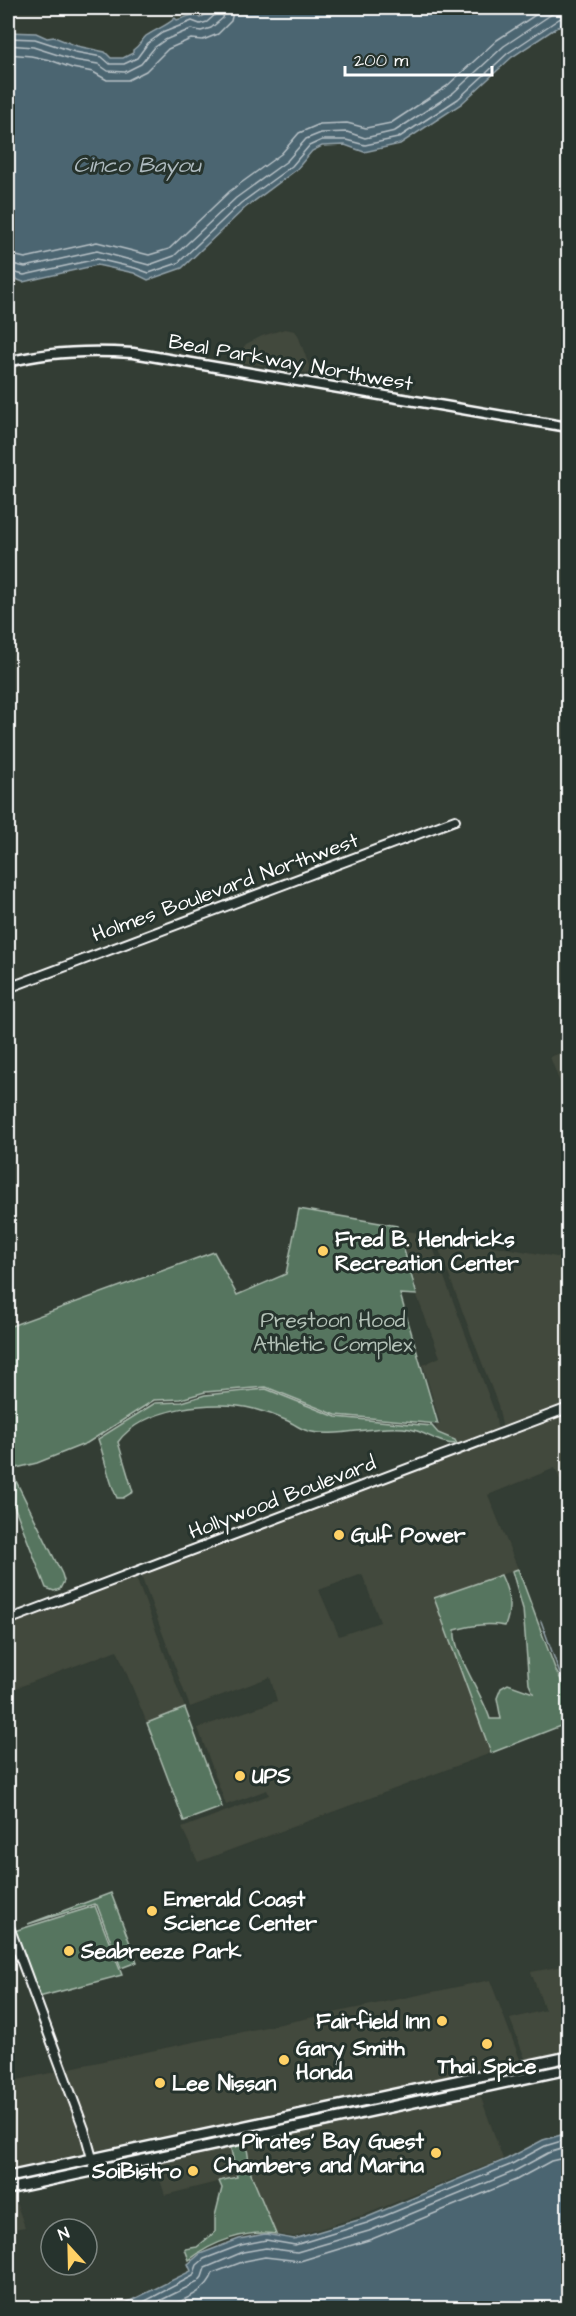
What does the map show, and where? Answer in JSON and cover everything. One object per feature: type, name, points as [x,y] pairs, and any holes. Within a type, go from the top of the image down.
[{"type":"highway","points":[[8,2177],[568,2056]]},
{"type":"highway","points":[[8,2188],[568,2069]]},
{"type":"main road","name":"Beal Parkway Northwest","points":[[8,362],[72,351],[133,353],[568,427]]},
{"type":"street","name":"Holmes Boulevard Northwest","points":[[8,988],[455,820]]},
{"type":"street","name":"Hollywood Boulevard","points":[[8,1620],[568,1408]]},
{"type":"street","points":[[8,1924],[84,2129],[95,2169]]},
{"type":"shaded area","points":[[285,329],[295,331],[298,335],[312,374],[239,362],[241,351],[246,344]]},
{"type":"shaded area","points":[[568,1050],[568,1103],[550,1057]]},
{"type":"shaded area","points":[[400,1230],[432,1235],[432,1245],[495,1413],[498,1432],[458,1447],[455,1440],[437,1432],[436,1426],[440,1423],[423,1365],[440,1357],[417,1296]]},
{"type":"shaded area","points":[[437,1236],[568,1259],[568,1405],[503,1430],[498,1405],[437,1244]]},
{"type":"shaded area","points":[[568,1412],[568,1490],[565,1491],[555,1468],[488,1495],[518,1569],[434,1598],[491,1753],[198,1862],[182,1828],[269,1795],[267,1790],[226,1805],[198,1728],[277,1701],[270,1677],[190,1707],[140,1573]],"holes":[[[362,1574],[380,1622],[339,1636],[319,1590]]]},
{"type":"shaded area","points":[[135,1575],[185,1708],[147,1723],[117,1650],[8,1691],[8,1623]]},
{"type":"shaded area","points":[[568,1965],[568,2052],[526,2061],[510,2019],[545,2010],[531,1972]]},
{"type":"shaded area","points":[[490,1980],[521,2062],[94,2151],[65,2069]]},
{"type":"shaded area","points":[[60,2071],[89,2152],[8,2170],[8,2082]]},
{"type":"shaded area","points":[[479,2092],[503,2159],[364,2215],[294,2237],[276,2234],[251,2174],[246,2142]]},
{"type":"shaded area","points":[[230,2145],[237,2177],[165,2195],[154,2162]]},
{"type":"shaded area","points":[[12,2192],[25,2227],[8,2230],[8,2193]]},
{"type":"green space","name":"Prestoon Hood Athletic Complex","points":[[299,1209],[397,1226],[417,1295],[400,1294],[438,1424],[336,1415],[266,1387],[205,1392],[181,1399],[154,1400],[87,1443],[37,1463],[8,1470],[8,1327],[214,1252],[237,1295],[286,1274]]},
{"type":"green space","points":[[266,1389],[336,1417],[432,1426],[438,1433],[455,1440],[457,1444],[444,1442],[410,1429],[398,1428],[316,1433],[267,1413],[238,1406],[200,1406],[181,1409],[144,1421],[129,1430],[118,1442],[133,1492],[123,1498],[117,1498],[98,1439],[155,1403],[182,1402],[205,1395]]},
{"type":"green space","points":[[8,1473],[12,1473],[62,1574],[64,1581],[60,1589],[54,1591],[46,1588],[8,1490]]},
{"type":"green space","points":[[518,1569],[556,1671],[568,1692],[568,1723],[491,1753],[434,1598],[501,1575],[509,1600],[505,1626],[480,1625],[455,1630],[455,1639],[490,1719],[501,1719],[497,1698],[501,1688],[508,1684],[533,1693],[529,1684],[523,1609],[512,1571]]},
{"type":"green space","points":[[185,1708],[222,1807],[184,1821],[147,1723]]},
{"type":"green space","points":[[111,1893],[137,1962],[121,1968],[97,1905],[28,1924]]},
{"type":"green space","name":"Seabreeze Park","points":[[95,1906],[122,1975],[35,1998],[11,1932]]},
{"type":"green space","points":[[246,2142],[251,2174],[276,2234],[253,2233],[230,2238],[189,2260],[185,2249],[197,2247],[215,2232],[215,2216],[222,2188],[219,2181],[237,2177],[230,2145]]},
{"type":"water","name":"Cinco Bayou","points":[[215,8],[568,8],[568,20],[512,57],[461,104],[400,144],[364,152],[345,145],[322,146],[312,151],[296,170],[245,208],[182,268],[148,280],[134,273],[97,265],[23,282],[8,276],[8,32],[36,33],[47,38],[54,37],[77,46],[105,52],[111,58],[123,58],[133,53],[133,50],[146,36],[175,18],[177,20],[195,14],[200,18]]},
{"type":"water","points":[[568,2133],[568,2308],[109,2308],[127,2307],[126,2303],[191,2271],[188,2264],[200,2254],[239,2239],[265,2234],[294,2239],[365,2218],[507,2159],[543,2140]]},
{"type":"waterway","points":[[541,1621],[560,1674],[568,1688]]},
{"type":"place","name":"Fred B. Hendricks Recreation Center","points":[[323,1251]]},
{"type":"place","name":"Gulf Power","points":[[339,1535]]},
{"type":"place","name":"UPS","points":[[240,1776]]},
{"type":"place","name":"Emerald Coast Science Center","points":[[152,1911]]},
{"type":"place","name":"Seabreeze Park","points":[[69,1951]]},
{"type":"place","name":"Fairfield Inn","points":[[442,2021]]},
{"type":"place","name":"Thai Spice","points":[[487,2044]]},
{"type":"place","name":"Gary Smith Honda","points":[[284,2060]]},
{"type":"place","name":"Lee Nissan","points":[[160,2083]]},
{"type":"place","name":"Pirates' Bay Guest Chambers and Marina","points":[[436,2153]]},
{"type":"place","name":"SoiBistro","points":[[193,2171]]}]
